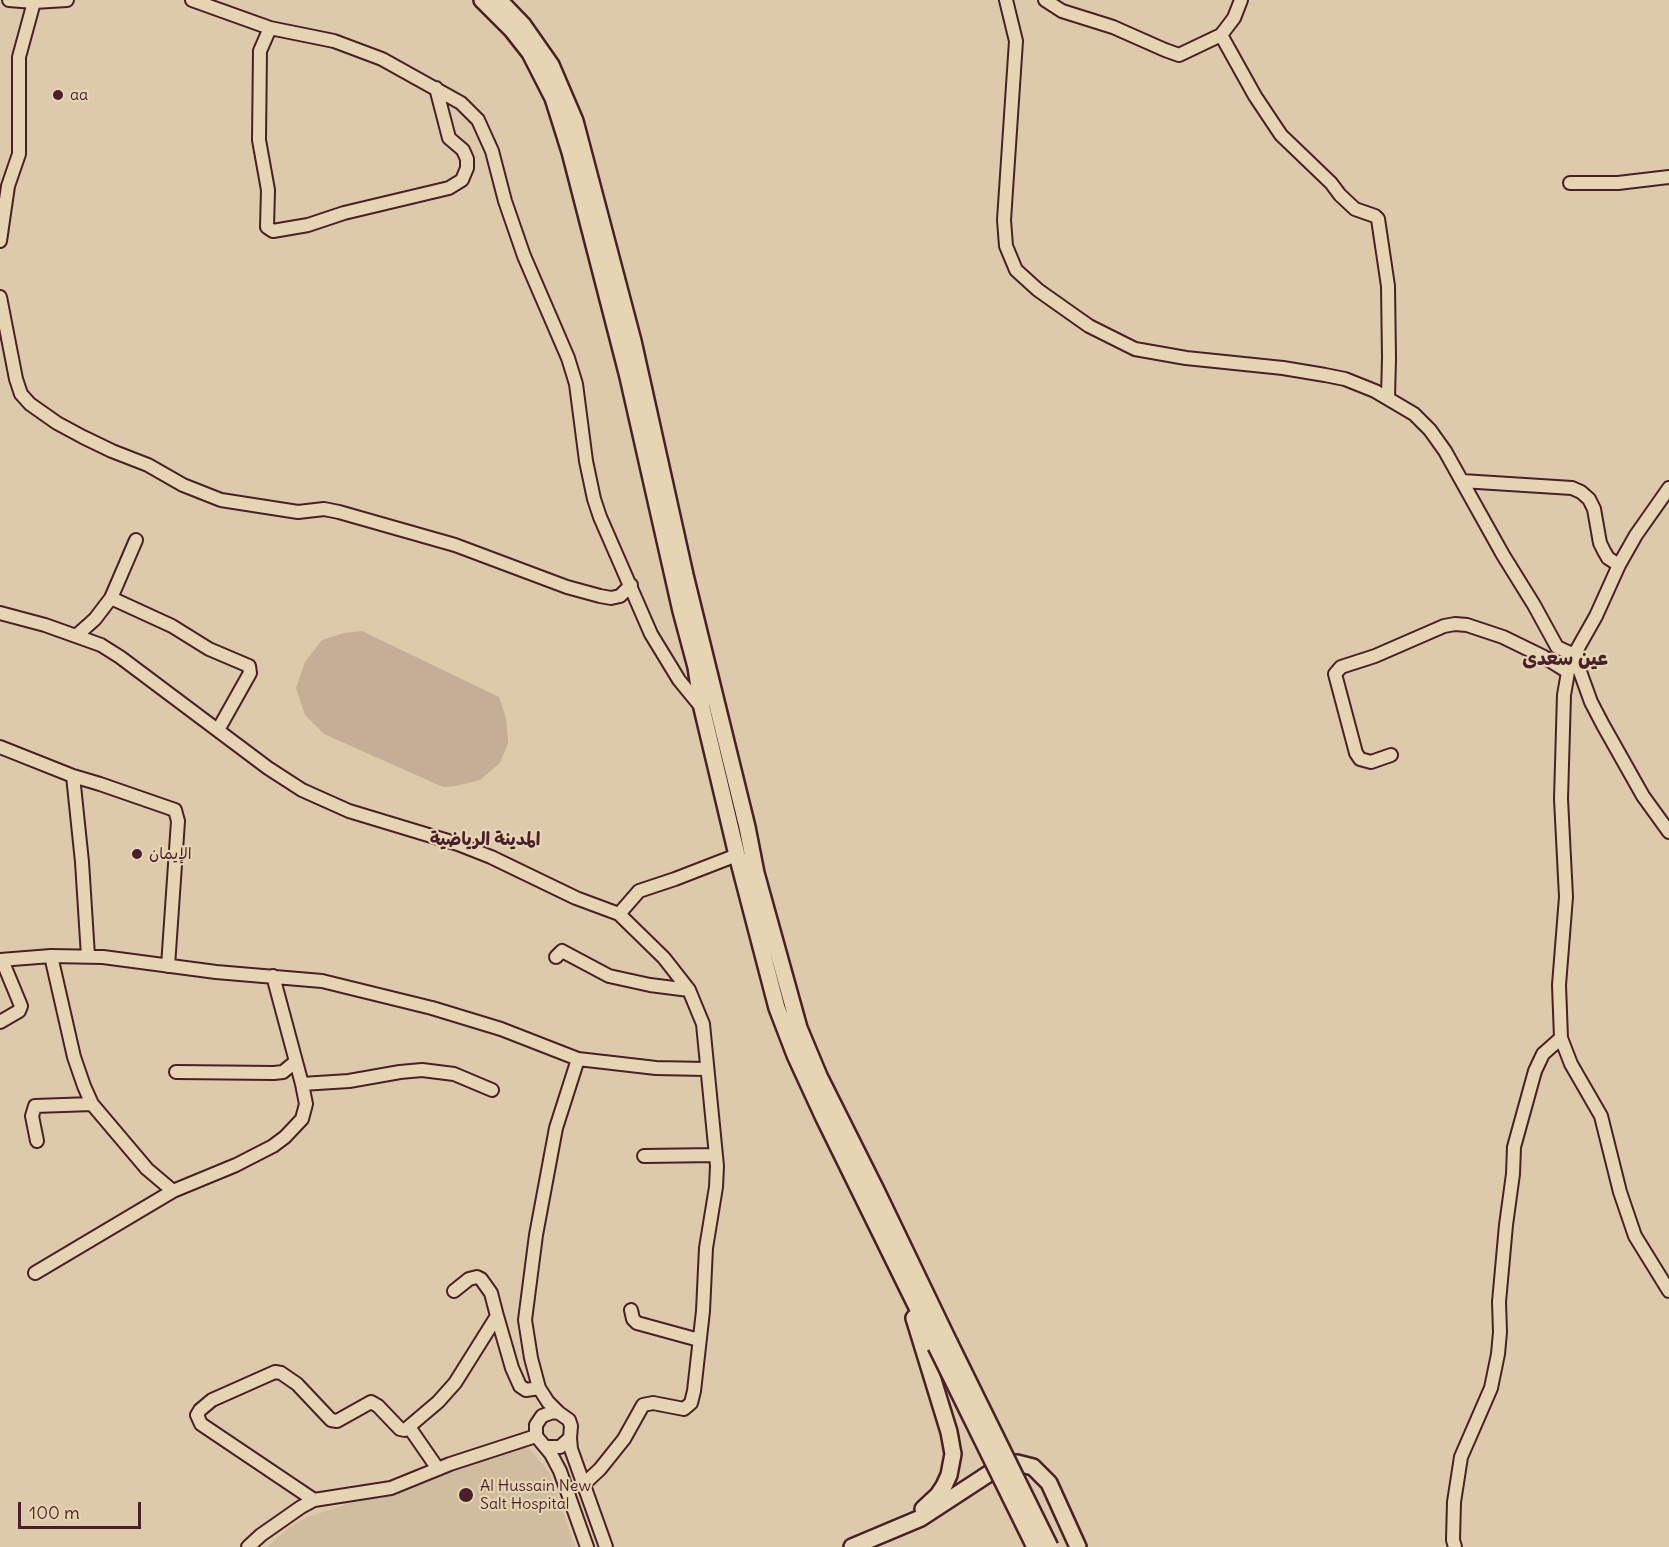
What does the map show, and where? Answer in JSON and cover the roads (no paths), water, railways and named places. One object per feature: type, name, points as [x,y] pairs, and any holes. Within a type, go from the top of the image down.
[{"type":"main road","points":[[482,0],[507,24],[530,53],[553,98],[567,141],[628,377],[681,611],[696,667],[702,708],[737,855],[773,995],[782,1020],[824,1118],[896,1263],[943,1344],[1050,1547]]},
{"type":"main road","points":[[499,0],[524,25],[546,58],[562,88],[575,121],[633,341],[685,575],[747,827],[756,873],[799,1028],[819,1076],[878,1192],[943,1344],[1035,1547]]},
{"type":"main road","points":[[896,1263],[950,1432],[953,1454],[949,1476],[944,1486],[938,1495],[908,1524]]},
{"type":"main road","points":[[852,1547],[933,1511],[999,1467],[1008,1464],[1026,1464],[1039,1472],[1049,1483],[1078,1547]]},
{"type":"street","points":[[9,0],[34,2],[67,0]]},
{"type":"street","points":[[192,0],[270,28],[334,41],[382,59],[436,88],[469,110],[478,120],[492,151],[505,201],[524,256],[565,349],[576,384],[586,461],[594,499],[651,634],[667,661],[702,708]]},
{"type":"street","points":[[1006,0],[1016,41],[1004,220],[1006,246],[1016,270],[1024,279],[1089,326],[1136,349],[1186,358],[1293,369],[1325,375],[1360,385],[1404,407],[1430,430],[1445,451],[1557,648],[1574,655],[1602,725],[1643,796],[1669,832]]},
{"type":"street","points":[[1045,0],[1062,11],[1113,27],[1179,55],[1221,35],[1234,18],[1241,0]]},
{"type":"street","points":[[0,241],[8,186],[19,153],[19,57],[34,2]]},
{"type":"street","points":[[270,28],[260,51],[259,140],[268,190],[266,221],[269,230],[308,225],[352,211],[449,188],[462,180],[467,168],[467,159],[463,150],[449,138],[436,88]]},
{"type":"street","points":[[1221,35],[1255,96],[1281,135],[1355,209],[1378,219],[1388,286],[1388,398]]},
{"type":"street","points":[[1569,183],[1627,183],[1669,177]]},
{"type":"street","points":[[0,297],[2,329],[16,379],[21,394],[30,404],[57,423],[83,437],[148,465],[183,485],[221,500],[298,512],[330,510],[455,545],[600,596],[611,598],[620,596],[631,585]]},
{"type":"street","points":[[1462,482],[1572,488],[1581,492],[1594,509],[1600,543],[1604,551],[1608,558],[1619,566]]},
{"type":"street","points":[[1669,488],[1636,535],[1574,655],[1568,672],[1564,695],[1561,799],[1567,879],[1559,985],[1561,1038],[1571,1064],[1601,1116],[1620,1192],[1635,1236],[1669,1290]]},
{"type":"street","points":[[76,636],[95,619],[111,598],[136,540]]},
{"type":"street","points":[[111,598],[172,626],[209,649],[249,666],[250,673],[219,730]]},
{"type":"street","points":[[0,613],[45,625],[101,645],[268,768],[302,790],[331,804],[413,832],[458,844],[491,857],[576,898],[618,914],[664,958],[689,990],[703,1024],[716,1155],[716,1187],[706,1248],[703,1311],[694,1391],[689,1406],[680,1409],[653,1403],[643,1405],[618,1447],[584,1484]]},
{"type":"street","points":[[1391,755],[1371,762],[1360,759],[1356,753],[1335,674],[1341,667],[1375,656],[1444,626],[1455,624],[1467,625],[1503,637],[1544,657],[1568,672]]},
{"type":"street","points":[[0,747],[73,776],[170,807],[177,814],[168,966]]},
{"type":"street","points":[[73,776],[82,862],[88,956]]},
{"type":"street","points":[[618,914],[639,891],[737,855]]},
{"type":"street","points":[[556,957],[562,951],[609,976],[689,990]]},
{"type":"street","points":[[51,956],[74,1057],[92,1104],[147,1169],[173,1191]]},
{"type":"street","points":[[0,1022],[19,1011],[21,1006],[1,960],[88,956],[332,983],[415,1003],[501,1029],[578,1059],[674,1069],[706,1069]]},
{"type":"street","points":[[35,1273],[173,1191],[236,1165],[273,1146],[302,1119],[306,1104],[302,1084],[273,975]]},
{"type":"street","points":[[1455,1547],[1454,1502],[1461,1457],[1491,1388],[1498,1354],[1499,1302],[1516,1136],[1534,1071],[1543,1054],[1561,1038]]},
{"type":"street","points":[[578,1059],[554,1137],[536,1235],[526,1311],[526,1336],[540,1388],[548,1402],[569,1420],[572,1432],[571,1449],[606,1547]]},
{"type":"street","points":[[176,1072],[274,1073],[283,1072],[295,1062]]},
{"type":"street","points":[[302,1084],[349,1081],[422,1070],[454,1074],[492,1090]]},
{"type":"street","points":[[37,1141],[32,1116],[35,1106],[92,1104]]},
{"type":"street","points":[[644,1156],[716,1155]]},
{"type":"street","points":[[454,1291],[469,1280],[477,1277],[481,1279],[491,1293],[508,1358],[520,1386],[526,1390],[540,1388]]},
{"type":"street","points":[[631,1310],[633,1319],[637,1323],[699,1340]]},
{"type":"street","points":[[314,1500],[201,1424],[197,1415],[200,1410],[212,1400],[275,1372],[281,1373],[297,1384],[331,1420],[338,1421],[371,1402],[378,1406],[402,1431],[438,1402],[455,1383],[497,1316]]},
{"type":"street","points":[[540,1388],[536,1436],[546,1447],[560,1471],[587,1547]]},
{"type":"street","points":[[538,1421],[547,1413],[559,1413]]},
{"type":"street","points":[[409,1427],[438,1469]]},
{"type":"street","points":[[248,1547],[300,1507],[314,1500],[377,1491],[536,1436]]},
{"type":"street","points":[[546,1447],[560,1447],[570,1438]]},
{"type":"place","name":"aa","points":[[58,95]]},
{"type":"place","name":"الإيمان","points":[[137,854]]},
{"type":"place","name":"Al Hussain New Salt Hospital","points":[[466,1495]]},
{"type":"district","name":"عين سعدى","points":[[1565,659]]},
{"type":"district","name":"المدينة الرياضية","points":[[485,840]]}]
